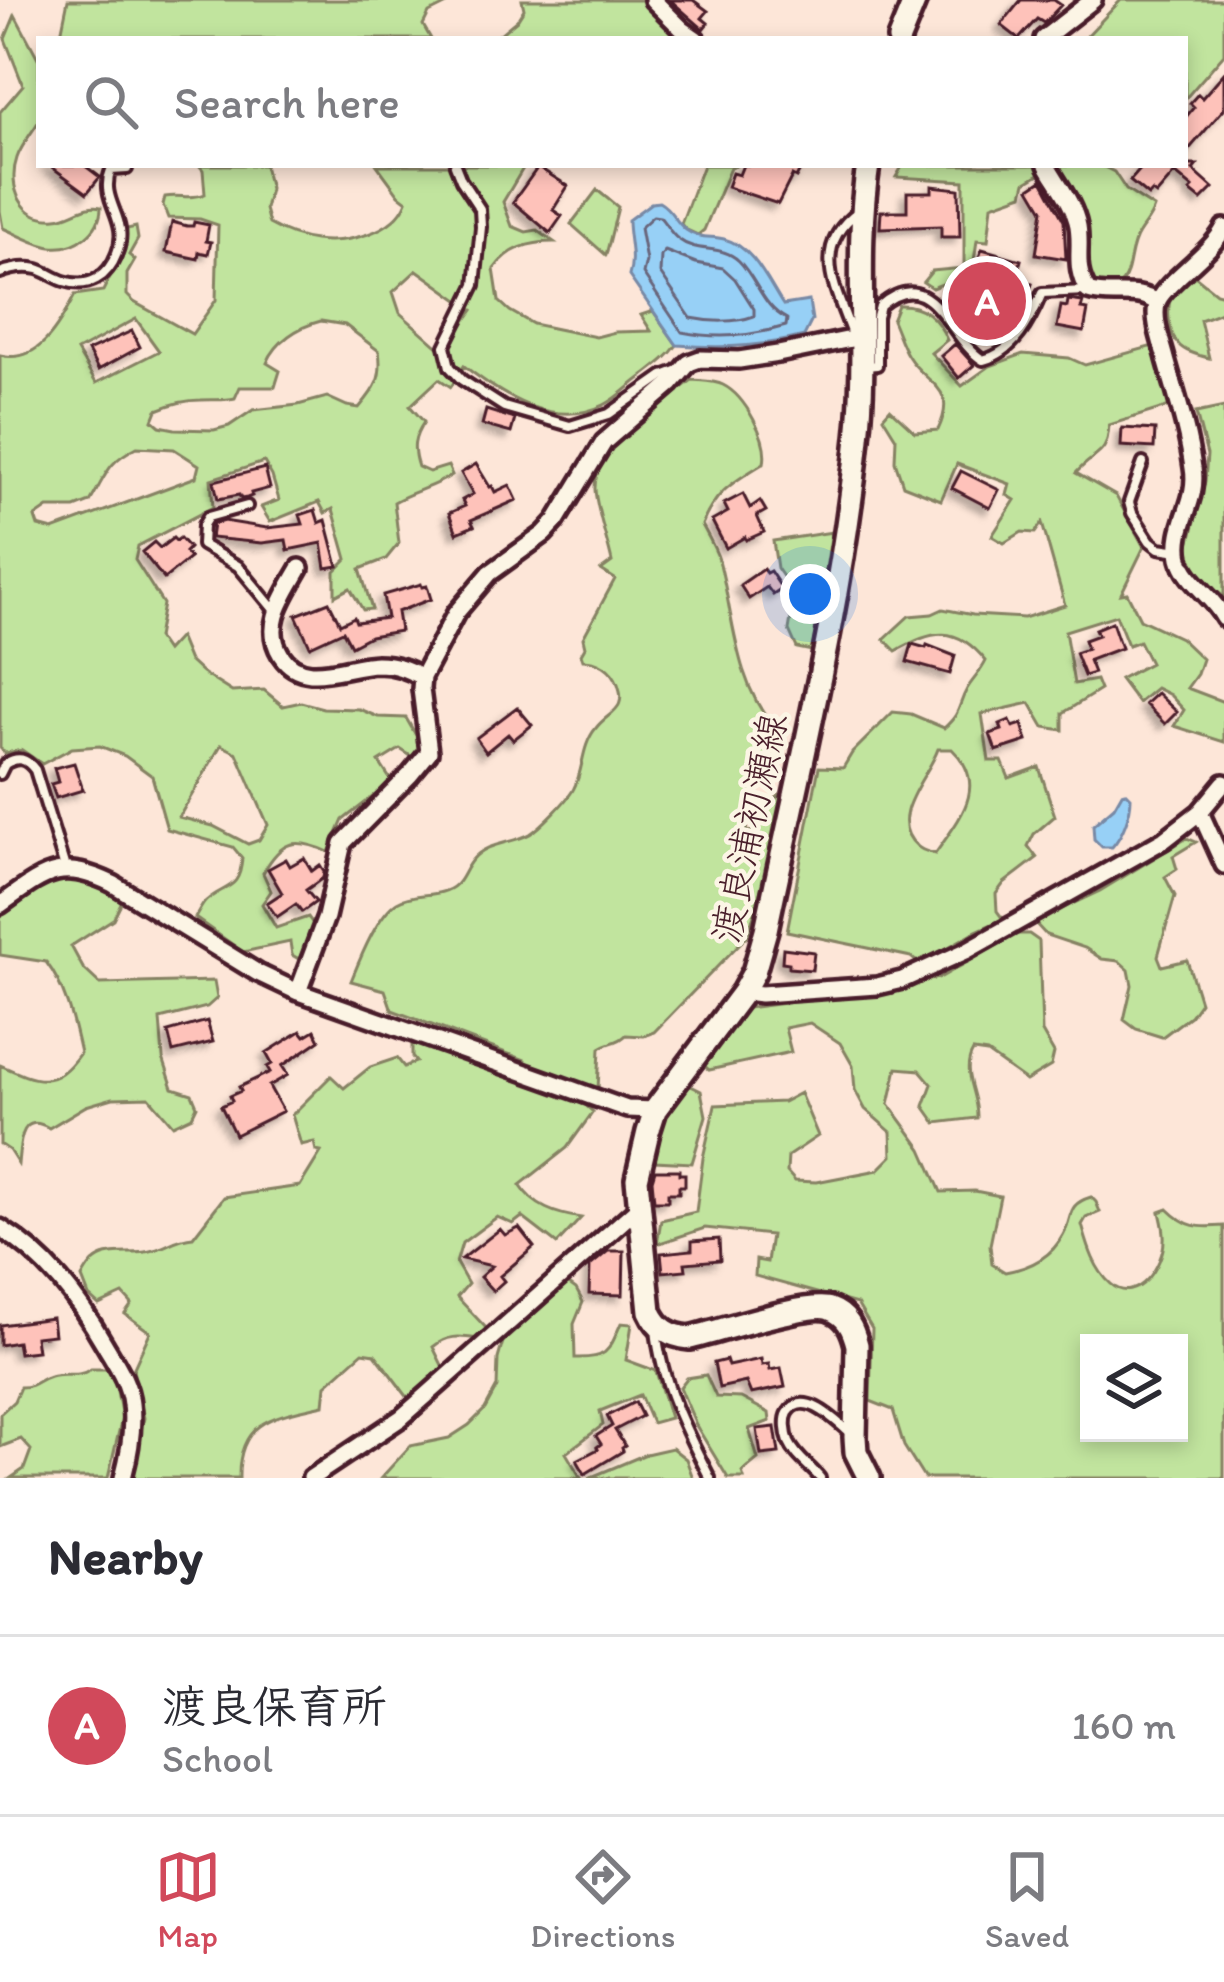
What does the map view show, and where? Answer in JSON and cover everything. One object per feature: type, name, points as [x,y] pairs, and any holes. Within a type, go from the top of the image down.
[{"type":"main road","points":[[899,36],[915,0]]},
{"type":"main road","name":"渡良浦初瀬線","points":[[655,1322],[639,1207],[641,1157],[655,1110],[754,972],[830,626],[860,428],[857,338],[868,168]]},
{"type":"main road","points":[[655,1322],[669,1333],[690,1338],[796,1310],[824,1306],[833,1310],[853,1329],[857,1345],[856,1452],[869,1478]]},
{"type":"street","points":[[653,0],[692,36]]},
{"type":"street","points":[[1047,36],[1093,0]]},
{"type":"street","points":[[1049,168],[1078,227],[1078,272],[1088,291],[1141,294],[1157,303]]},
{"type":"street","points":[[1224,228],[1212,248],[1162,291],[1157,303],[1160,336],[1195,481],[1181,526],[1179,551],[1187,573],[1224,618]]},
{"type":"street","points":[[298,992],[326,916],[343,842],[428,752],[422,677],[456,613],[478,586],[544,534],[604,442],[680,370],[700,359],[758,357],[857,338]]},
{"type":"street","points":[[300,568],[276,612],[273,631],[274,643],[290,668],[305,674],[376,664],[403,666],[422,677]]},
{"type":"street","points":[[743,992],[877,986],[902,980],[966,951],[1164,840],[1200,812],[1224,783]]},
{"type":"street","points":[[1200,812],[1224,865]]},
{"type":"street","points":[[0,905],[42,877],[65,869],[90,873],[298,992],[627,1109],[655,1110]]},
{"type":"street","points":[[311,1478],[401,1418],[639,1207]]},
{"type":"street","points":[[0,1228],[71,1290],[127,1385],[132,1420],[123,1478]]},
{"type":"lane","points":[[456,168],[480,209],[482,227],[476,285],[445,346],[450,367],[462,380],[504,407],[570,426],[609,413],[680,370]]},
{"type":"lane","points":[[0,274],[21,267],[83,284],[108,272],[121,239],[106,182],[111,170],[127,169]]},
{"type":"lane","points":[[857,338],[832,274],[830,256],[841,224],[864,208]]},
{"type":"lane","points":[[860,367],[877,365],[880,306],[896,296],[912,292],[926,296],[983,360],[1002,352],[1020,334],[1042,293],[1088,291]]},
{"type":"lane","points":[[1143,463],[1129,502],[1132,513],[1150,541],[1159,548],[1179,551]]},
{"type":"lane","points":[[247,506],[208,518],[202,544],[238,566],[276,612]]},
{"type":"lane","points":[[0,774],[5,764],[20,758],[35,770],[65,869]]},
{"type":"lane","points":[[655,1322],[665,1376],[710,1478]]},
{"type":"lane","points":[[820,1478],[789,1442],[785,1425],[789,1412],[807,1403],[855,1437]]},
{"type":"green space","points":[[68,0],[455,0],[429,13],[423,25],[429,36],[61,36]]},
{"type":"green space","points":[[522,0],[647,0],[679,36],[498,36],[524,9]]},
{"type":"green space","points":[[1121,0],[1224,0],[1224,54],[1188,96],[1188,36],[1087,36]]},
{"type":"green space","points":[[15,15],[36,54],[36,126],[17,158],[16,191],[26,208],[44,217],[101,207],[97,224],[78,242],[45,246],[3,228],[0,112],[23,85],[5,39]]},
{"type":"green space","points":[[201,168],[265,168],[270,189],[265,209],[269,224],[297,236],[327,241],[368,234],[401,212],[407,201],[379,168],[523,168],[503,202],[512,226],[526,232],[537,230],[554,242],[520,248],[500,262],[494,269],[499,301],[533,324],[596,337],[651,331],[641,315],[653,311],[677,345],[614,399],[585,411],[566,413],[530,406],[464,366],[451,387],[439,379],[410,406],[424,422],[415,455],[418,467],[429,472],[448,466],[452,475],[394,502],[399,543],[386,559],[360,569],[372,609],[363,610],[350,588],[335,596],[335,571],[347,559],[333,509],[325,513],[319,502],[270,522],[261,507],[279,500],[264,462],[211,479],[213,507],[138,546],[135,560],[163,604],[157,638],[166,651],[179,637],[189,661],[232,692],[264,690],[283,706],[301,702],[406,718],[421,744],[418,754],[411,756],[400,749],[379,762],[392,782],[343,820],[329,852],[290,844],[263,873],[271,891],[262,904],[276,928],[308,917],[314,925],[299,959],[292,955],[290,942],[243,952],[195,918],[206,901],[235,882],[242,858],[233,847],[167,829],[152,776],[125,756],[100,746],[72,748],[42,764],[22,750],[5,753],[0,748],[0,355],[14,357],[37,348],[55,330],[75,295],[103,291],[124,249],[127,229],[136,227],[127,295],[192,334],[216,300],[218,225],[168,218],[163,205],[165,197],[205,194]],"holes":[[[417,270],[473,310],[443,351],[400,313],[393,292]],[[136,319],[159,351],[96,383],[77,351]],[[321,321],[345,325],[379,351],[377,382],[359,408],[327,397],[253,410],[214,430],[175,429],[153,420],[157,410],[173,404],[235,398],[240,387],[275,387],[280,371],[267,363],[271,355],[289,336]],[[137,447],[174,449],[199,465],[196,477],[53,530],[38,526],[35,517],[48,508],[75,508],[90,502],[108,470]],[[221,745],[237,753],[268,825],[259,840],[248,844],[213,826],[179,817]]]},
{"type":"green space","points":[[702,168],[730,168],[704,230],[698,235],[681,224]]},
{"type":"green space","points":[[901,168],[1038,168],[1041,173],[1026,182],[1023,194],[992,205],[988,241],[977,240],[974,261],[982,264],[974,272],[932,288],[923,282],[932,271],[964,268],[964,181],[896,177]]},
{"type":"green space","points":[[1059,168],[1106,168],[1126,190],[1154,208],[1134,242],[1128,272],[1118,285],[1095,289],[1087,278],[1078,210]]},
{"type":"green space","points":[[597,190],[618,207],[606,255],[571,224]]},
{"type":"green space","points":[[1195,276],[1224,295],[1224,311],[1200,320],[1209,358],[1183,348],[1170,325],[1173,294]]},
{"type":"green space","points":[[898,305],[915,307],[934,319],[947,340],[931,353],[962,386],[990,366],[1023,354],[1069,358],[1085,365],[1153,346],[1170,406],[1109,425],[1103,449],[1076,473],[1116,496],[1144,547],[1121,594],[1127,593],[1140,619],[1180,638],[1202,659],[1187,688],[1224,702],[1224,742],[1174,726],[1184,710],[1170,695],[1156,688],[1138,703],[1120,679],[1150,663],[1139,641],[1128,645],[1116,615],[1065,631],[1074,684],[1096,680],[1100,690],[1063,713],[1063,730],[1044,727],[1030,703],[982,714],[989,761],[1002,761],[1009,778],[1039,767],[1055,816],[1028,846],[1037,858],[996,894],[997,911],[1003,919],[919,964],[911,957],[787,931],[819,767],[843,768],[893,712],[944,728],[957,713],[986,661],[964,641],[944,634],[921,638],[896,651],[884,639],[909,616],[943,609],[1024,618],[1065,605],[1042,523],[1035,533],[1022,532],[1004,543],[992,536],[1015,500],[1007,495],[1010,484],[957,464],[941,500],[903,485],[895,461],[896,438],[883,417],[890,409],[915,432],[938,430],[945,404],[938,388],[908,356],[892,320]],"holes":[[[938,749],[952,749],[969,776],[970,789],[961,815],[935,854],[919,848],[908,835],[907,810]]]},
{"type":"green space","points":[[692,380],[720,384],[739,399],[759,431],[765,453],[764,463],[720,495],[702,525],[719,560],[750,689],[773,726],[771,755],[753,793],[746,832],[755,831],[785,791],[747,936],[654,1032],[626,1035],[600,1048],[598,1090],[392,1010],[385,990],[351,981],[390,908],[402,899],[454,887],[478,854],[530,834],[574,788],[591,735],[621,700],[612,674],[599,663],[583,660],[581,654],[583,638],[615,579],[601,570],[612,562],[596,497],[598,472],[605,456],[631,427]]},
{"type":"green space","points":[[1224,407],[1224,597],[1202,580],[1187,553],[1207,455],[1196,413]]},
{"type":"green space","points":[[832,532],[812,651],[797,648],[789,630],[795,594],[777,568],[773,541]]},
{"type":"green space","points":[[1187,838],[1196,842],[1173,856],[1177,869],[1165,877],[1175,896],[1158,956],[1162,966],[1187,960],[1200,1002],[1162,1037],[1124,1020],[1132,985],[1129,970],[1119,961],[1102,959],[1046,935],[1034,922],[1100,891]]},
{"type":"green space","points":[[79,878],[122,901],[113,919],[71,946],[83,968],[100,984],[214,981],[217,998],[207,1007],[160,1019],[163,1058],[173,1088],[192,1094],[197,1106],[192,1116],[173,1125],[149,1097],[113,1098],[86,1106],[49,1128],[27,1127],[18,1164],[0,1144],[0,1065],[24,1076],[53,1078],[80,1053],[64,994],[46,962],[0,955],[0,914],[47,885]]},
{"type":"green space","points":[[1017,934],[1029,934],[1039,941],[1042,1032],[1054,1053],[1051,1066],[1026,1081],[987,1053],[973,1051],[968,1067],[977,1118],[936,1123],[924,1106],[932,1084],[920,1070],[897,1068],[889,1104],[922,1149],[941,1192],[1000,1196],[990,1245],[992,1264],[1005,1272],[1046,1256],[1063,1235],[1074,1208],[1091,1197],[1100,1212],[1082,1225],[1092,1257],[1121,1290],[1139,1287],[1154,1271],[1163,1250],[1160,1212],[1168,1209],[1193,1225],[1224,1226],[1224,1478],[924,1478],[904,1446],[893,1410],[870,1401],[872,1329],[857,1304],[755,1276],[756,1260],[767,1262],[771,1235],[705,1228],[657,1244],[661,1220],[696,1212],[715,1105],[783,1102],[800,1093],[818,1136],[788,1156],[787,1172],[795,1181],[816,1182],[878,1170],[892,1156],[891,1132],[865,1109],[855,1090],[853,1066],[840,1043],[810,1023],[785,1028],[791,1052],[709,1070],[702,1064],[747,1008],[899,988],[941,977]]},
{"type":"green space","points":[[419,1042],[582,1102],[593,1112],[567,1148],[520,1185],[546,1208],[581,1218],[557,1244],[522,1217],[513,1224],[497,1217],[462,1243],[456,1263],[468,1284],[457,1297],[487,1329],[477,1339],[454,1337],[433,1347],[444,1369],[409,1399],[375,1354],[363,1352],[326,1385],[324,1405],[276,1417],[253,1431],[240,1458],[239,1478],[130,1478],[144,1418],[133,1370],[150,1332],[125,1314],[132,1304],[123,1294],[99,1305],[89,1296],[82,1278],[88,1268],[109,1254],[148,1252],[193,1237],[224,1197],[300,1186],[321,1152],[314,1142],[301,1145],[292,1115],[331,1076],[344,1088],[370,1067],[397,1058],[404,1067],[416,1062],[412,1045]]},
{"type":"green space","points":[[680,1087],[701,1091],[706,1116],[692,1163],[655,1161],[675,1096]]},
{"type":"green space","points":[[565,1281],[583,1302],[574,1324],[575,1358],[601,1355],[621,1323],[632,1324],[626,1360],[656,1371],[670,1418],[652,1423],[640,1395],[600,1411],[603,1425],[566,1453],[581,1478],[381,1478],[410,1446],[449,1438],[485,1409],[497,1387],[504,1338]]},
{"type":"green space","points":[[91,1369],[113,1369],[122,1418],[108,1478],[11,1478],[24,1469],[31,1450],[21,1439],[0,1447],[0,1414],[20,1387]]},
{"type":"green space","points":[[706,1375],[716,1397],[741,1398],[769,1413],[770,1421],[749,1429],[758,1459],[742,1472],[744,1478],[728,1478],[697,1427],[680,1387],[687,1378]]},
{"type":"green space","points":[[672,1448],[686,1459],[693,1478],[589,1478],[646,1454]]},
{"type":"water","points":[[659,202],[691,233],[724,239],[743,249],[783,305],[809,301],[812,320],[804,336],[741,346],[677,345],[629,276],[628,220]]},
{"type":"water","points":[[1126,792],[1131,803],[1123,830],[1112,847],[1102,847],[1094,839],[1093,825]]},
{"type":"building","points":[[670,0],[693,0],[708,11],[702,18],[708,23],[703,29]]},
{"type":"building","points":[[1021,0],[1054,0],[1061,5],[1044,23],[1037,19],[1022,36],[1001,25]]},
{"type":"building","points":[[1224,73],[1224,109],[1188,151],[1188,114],[1194,107],[1190,103],[1198,94],[1202,98]]},
{"type":"building","points":[[1197,165],[1193,170],[1213,188],[1201,200],[1175,173],[1156,195],[1148,196],[1130,181],[1141,168]]},
{"type":"building","points":[[53,168],[88,168],[100,177],[87,193]]},
{"type":"building","points":[[537,168],[568,186],[553,210],[562,216],[550,233],[513,202]]},
{"type":"building","points":[[742,168],[801,168],[778,204],[727,187],[732,173],[739,175]]},
{"type":"building","points":[[1042,180],[1064,221],[1066,259],[1036,254],[1043,210],[1030,188]]},
{"type":"building","points":[[932,186],[959,189],[960,237],[941,237],[941,226],[880,228],[881,211],[907,211],[907,192],[932,192]]},
{"type":"building","points":[[172,222],[209,225],[208,254],[199,252],[198,259],[166,252]]},
{"type":"building","points":[[982,249],[1021,260],[1016,278],[1032,284],[1018,322],[992,314],[990,320],[964,311],[971,285],[979,287],[986,262],[978,260]]},
{"type":"building","points":[[1068,300],[1083,302],[1081,309],[1088,310],[1084,332],[1057,327],[1061,306],[1067,307]]},
{"type":"building","points":[[132,331],[140,347],[98,370],[88,351]]},
{"type":"building","points":[[955,344],[974,365],[959,378],[941,356]]},
{"type":"building","points":[[486,410],[515,419],[511,433],[482,425]]},
{"type":"building","points":[[1122,428],[1155,430],[1154,448],[1121,446]]},
{"type":"building","points":[[476,464],[495,492],[510,485],[517,500],[471,520],[474,526],[457,533],[449,513],[465,506],[462,500],[473,494],[461,473]]},
{"type":"building","points":[[265,468],[270,488],[247,498],[218,499],[214,481]]},
{"type":"building","points":[[961,471],[999,490],[990,508],[952,488]]},
{"type":"building","points":[[743,494],[750,508],[760,501],[766,511],[757,516],[764,532],[726,548],[712,521],[728,512],[724,504]]},
{"type":"building","points":[[315,510],[319,523],[326,520],[338,566],[326,568],[322,543],[288,550],[286,540],[262,543],[211,538],[213,524],[224,521],[267,528],[303,524],[300,515]]},
{"type":"building","points":[[180,538],[189,548],[185,552],[190,558],[164,579],[142,552],[154,542],[160,548]]},
{"type":"building","points":[[763,569],[770,571],[782,589],[773,595],[767,587],[749,599],[740,585]]},
{"type":"building","points":[[427,586],[431,599],[397,612],[400,631],[370,636],[351,646],[343,631],[310,646],[296,615],[329,602],[340,624],[354,617],[356,622],[387,618],[383,595]]},
{"type":"building","points":[[1112,622],[1121,648],[1089,660],[1094,673],[1084,676],[1075,653],[1087,649],[1084,640],[1098,635],[1095,629]]},
{"type":"building","points":[[912,644],[955,656],[950,674],[907,662]]},
{"type":"building","points":[[1157,693],[1177,712],[1165,724],[1145,704]]},
{"type":"building","points":[[517,707],[532,725],[513,740],[508,734],[486,752],[476,738]]},
{"type":"building","points":[[1010,720],[1013,727],[1022,724],[1027,741],[996,751],[990,734],[1002,730],[1000,724]]},
{"type":"building","points":[[74,763],[83,790],[56,798],[51,784],[58,782],[54,768]]},
{"type":"building","points":[[304,858],[312,871],[320,865],[324,871],[323,878],[306,890],[316,902],[302,912],[296,904],[277,917],[267,903],[282,893],[268,869],[286,859],[290,866]]},
{"type":"building","points":[[783,948],[814,952],[812,970],[789,968],[789,963],[782,962]]},
{"type":"building","points":[[207,1021],[213,1042],[173,1052],[168,1032]]},
{"type":"building","points":[[315,1030],[320,1040],[282,1066],[288,1075],[269,1086],[283,1111],[235,1135],[221,1106],[232,1101],[230,1096],[241,1091],[239,1087],[270,1072],[267,1067],[272,1064],[266,1053],[301,1031],[305,1036]]},
{"type":"building","points":[[655,1170],[679,1170],[685,1174],[685,1186],[679,1186],[679,1193],[668,1193],[668,1201],[654,1201]]},
{"type":"building","points":[[519,1228],[534,1247],[500,1276],[504,1281],[493,1291],[480,1277],[492,1266],[462,1259],[500,1229],[505,1235]]},
{"type":"building","points":[[719,1239],[720,1260],[685,1263],[686,1270],[663,1272],[661,1253],[692,1250],[692,1241]]},
{"type":"building","points":[[608,1251],[624,1251],[623,1295],[589,1294],[590,1266]]},
{"type":"building","points":[[52,1318],[54,1335],[35,1337],[37,1351],[19,1353],[17,1342],[0,1345],[0,1325]]},
{"type":"building","points":[[761,1359],[770,1370],[781,1368],[785,1387],[751,1394],[746,1382],[719,1388],[714,1363],[726,1360],[728,1366]]},
{"type":"building","points":[[635,1402],[642,1416],[615,1430],[625,1446],[623,1451],[585,1474],[577,1460],[598,1449],[601,1444],[596,1436],[612,1426],[607,1416]]},
{"type":"building","points":[[775,1427],[779,1453],[761,1455],[757,1429]]},
{"type":"place","name":"渡良保育所","points":[[987,301]]}]
